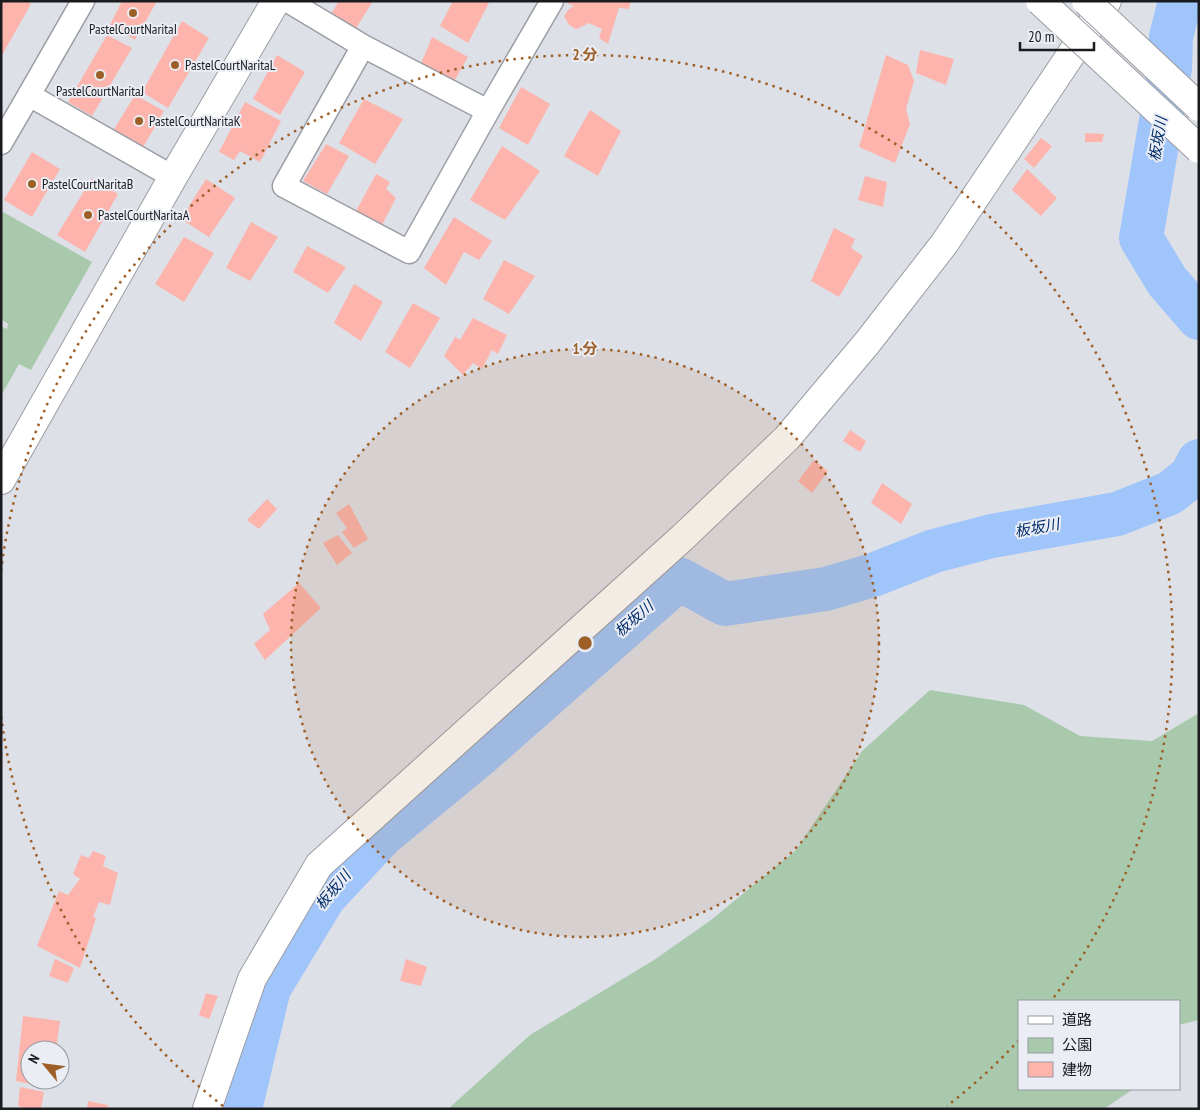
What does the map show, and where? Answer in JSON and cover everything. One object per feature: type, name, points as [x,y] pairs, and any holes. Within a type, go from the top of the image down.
[{"type":"street","points":[[1,143],[83,1]]},
{"type":"street","points":[[1,480],[173,176],[276,1]]},
{"type":"street","points":[[288,1],[363,46],[488,111]]},
{"type":"street","points":[[363,46],[284,186],[409,252],[552,1]]},
{"type":"street","points":[[1040,1],[1199,149]]},
{"type":"street","points":[[1086,1],[1199,107]]},
{"type":"street","points":[[207,1109],[252,979],[320,865],[682,538],[787,438],[867,344],[944,244],[1107,1]]},
{"type":"street","points":[[29,95],[173,176]]},
{"type":"green space","points":[[3,212],[92,262],[31,370],[19,364],[1,396],[1,326],[7,329],[8,324],[1,319],[1,214]]},
{"type":"green space","points":[[930,690],[1024,705],[1080,736],[1152,741],[1199,713],[1199,1020],[1180,1025],[1180,1000],[1018,1000],[1018,1090],[1132,1090],[1104,1109],[448,1109],[530,1035],[654,960],[711,920],[796,850],[862,751]]},
{"type":"building","points":[[1,1],[26,1],[31,4],[1,57]]},
{"type":"building","name":"PastelCourtNaritaI","points":[[122,1],[157,1],[135,40],[110,25]]},
{"type":"building","points":[[339,1],[373,1],[353,33],[329,17]]},
{"type":"building","points":[[453,1],[485,1],[489,3],[468,43],[440,26]]},
{"type":"building","points":[[563,1],[631,1],[629,9],[619,8],[608,44],[599,38],[602,29],[589,23],[576,29],[569,25],[564,16],[574,6]]},
{"type":"building","name":"PastelCourtNaritaL","points":[[182,21],[209,38],[168,108],[142,92]]},
{"type":"building","name":"PastelCourtNaritaJ","points":[[107,35],[132,48],[92,116],[68,102]]},
{"type":"building","points":[[432,37],[468,57],[452,85],[420,66]]},
{"type":"building","points":[[920,50],[954,59],[946,85],[916,73]]},
{"type":"building","points":[[277,55],[305,72],[280,115],[253,99]]},
{"type":"building","points":[[886,55],[908,65],[914,81],[906,109],[910,124],[895,163],[859,147]]},
{"type":"building","points":[[521,87],[550,104],[528,145],[499,128]]},
{"type":"building","name":"PastelCourtNaritaK","points":[[135,95],[164,111],[142,149],[113,131]]},
{"type":"building","points":[[364,99],[403,119],[375,164],[339,143]]},
{"type":"building","points":[[245,102],[281,121],[260,162],[240,151],[234,160],[219,152]]},
{"type":"building","points":[[590,110],[621,131],[598,176],[564,156]]},
{"type":"building","points":[[1085,133],[1104,134],[1102,142],[1085,142]]},
{"type":"building","points":[[1041,138],[1052,146],[1034,168],[1024,159]]},
{"type":"building","points":[[326,144],[349,156],[327,194],[303,181]]},
{"type":"building","points":[[502,146],[540,171],[505,220],[470,200]]},
{"type":"building","name":"PastelCourtNaritaB","points":[[32,152],[60,169],[32,217],[4,200]]},
{"type":"building","points":[[1027,169],[1057,198],[1041,216],[1012,190]]},
{"type":"building","points":[[376,174],[390,182],[386,189],[396,198],[381,227],[355,213]]},
{"type":"building","points":[[865,176],[887,182],[883,207],[858,200]]},
{"type":"building","name":"PastelCourtNaritaA","points":[[92,178],[118,194],[85,252],[57,235]]},
{"type":"building","points":[[206,179],[235,198],[209,237],[181,219]]},
{"type":"building","points":[[454,217],[492,241],[479,260],[464,252],[446,285],[424,268]]},
{"type":"building","points":[[251,222],[278,237],[250,281],[226,268]]},
{"type":"building","points":[[834,228],[855,239],[851,248],[863,256],[839,297],[811,281]]},
{"type":"building","points":[[184,237],[214,253],[184,302],[155,284]]},
{"type":"building","points":[[307,246],[346,267],[328,293],[293,272]]},
{"type":"building","points":[[504,260],[535,276],[509,314],[483,299]]},
{"type":"building","points":[[354,284],[383,302],[361,341],[334,323]]},
{"type":"building","points":[[413,303],[440,318],[410,368],[385,352]]},
{"type":"building","points":[[473,318],[507,335],[498,354],[492,350],[482,369],[473,363],[463,375],[444,356],[455,337],[460,340]]},
{"type":"building","points":[[850,430],[866,441],[860,452],[843,441]]},
{"type":"building","points":[[814,460],[828,471],[812,493],[798,481]]},
{"type":"building","points":[[882,483],[912,504],[901,524],[871,503]]},
{"type":"building","points":[[267,499],[277,509],[259,529],[247,520]]},
{"type":"building","points":[[349,504],[368,539],[354,548],[342,532],[347,528],[336,513]]},
{"type":"building","points":[[338,535],[352,553],[337,565],[323,543]]},
{"type":"building","points":[[299,583],[321,608],[265,660],[254,644],[270,630],[263,614]]},
{"type":"building","points":[[93,851],[106,856],[103,866],[118,873],[110,905],[99,902],[93,917],[96,918],[80,968],[37,946],[59,891],[68,895],[80,879],[73,874],[81,855],[89,858]]},
{"type":"building","points":[[55,959],[74,968],[68,983],[49,976]]},
{"type":"building","points":[[406,959],[427,967],[421,986],[400,981]]},
{"type":"building","points":[[206,993],[218,996],[209,1019],[199,1015]]},
{"type":"building","points":[[23,1016],[60,1021],[57,1040],[20,1040]]},
{"type":"building","points":[[20,1044],[20,1082],[16,1081]]},
{"type":"building","points":[[20,1087],[20,1090],[44,1092],[41,1109],[27,1109],[18,1106]]},
{"type":"building","points":[[88,1101],[108,1105],[107,1109],[87,1109]]},
{"type":"waterway","name":"板坂川","points":[[1180,1],[1171,37],[1170,68],[1141,238],[1167,281],[1199,318]]},
{"type":"waterway","name":"板坂川","points":[[240,1109],[269,988],[324,897],[382,835],[478,756],[679,579],[725,604],[826,589],[873,575],[934,551],[992,536],[1117,514],[1170,493],[1191,476],[1199,461]]},
{"type":"place","name":"PastelCourtNaritaI","points":[[133,13]]},
{"type":"place","name":"PastelCourtNaritaL","points":[[175,65]]},
{"type":"place","name":"PastelCourtNaritaJ","points":[[100,75]]},
{"type":"place","name":"PastelCourtNaritaK","points":[[139,121]]},
{"type":"place","name":"PastelCourtNaritaB","points":[[32,184]]},
{"type":"place","name":"PastelCourtNaritaA","points":[[88,215]]}]
